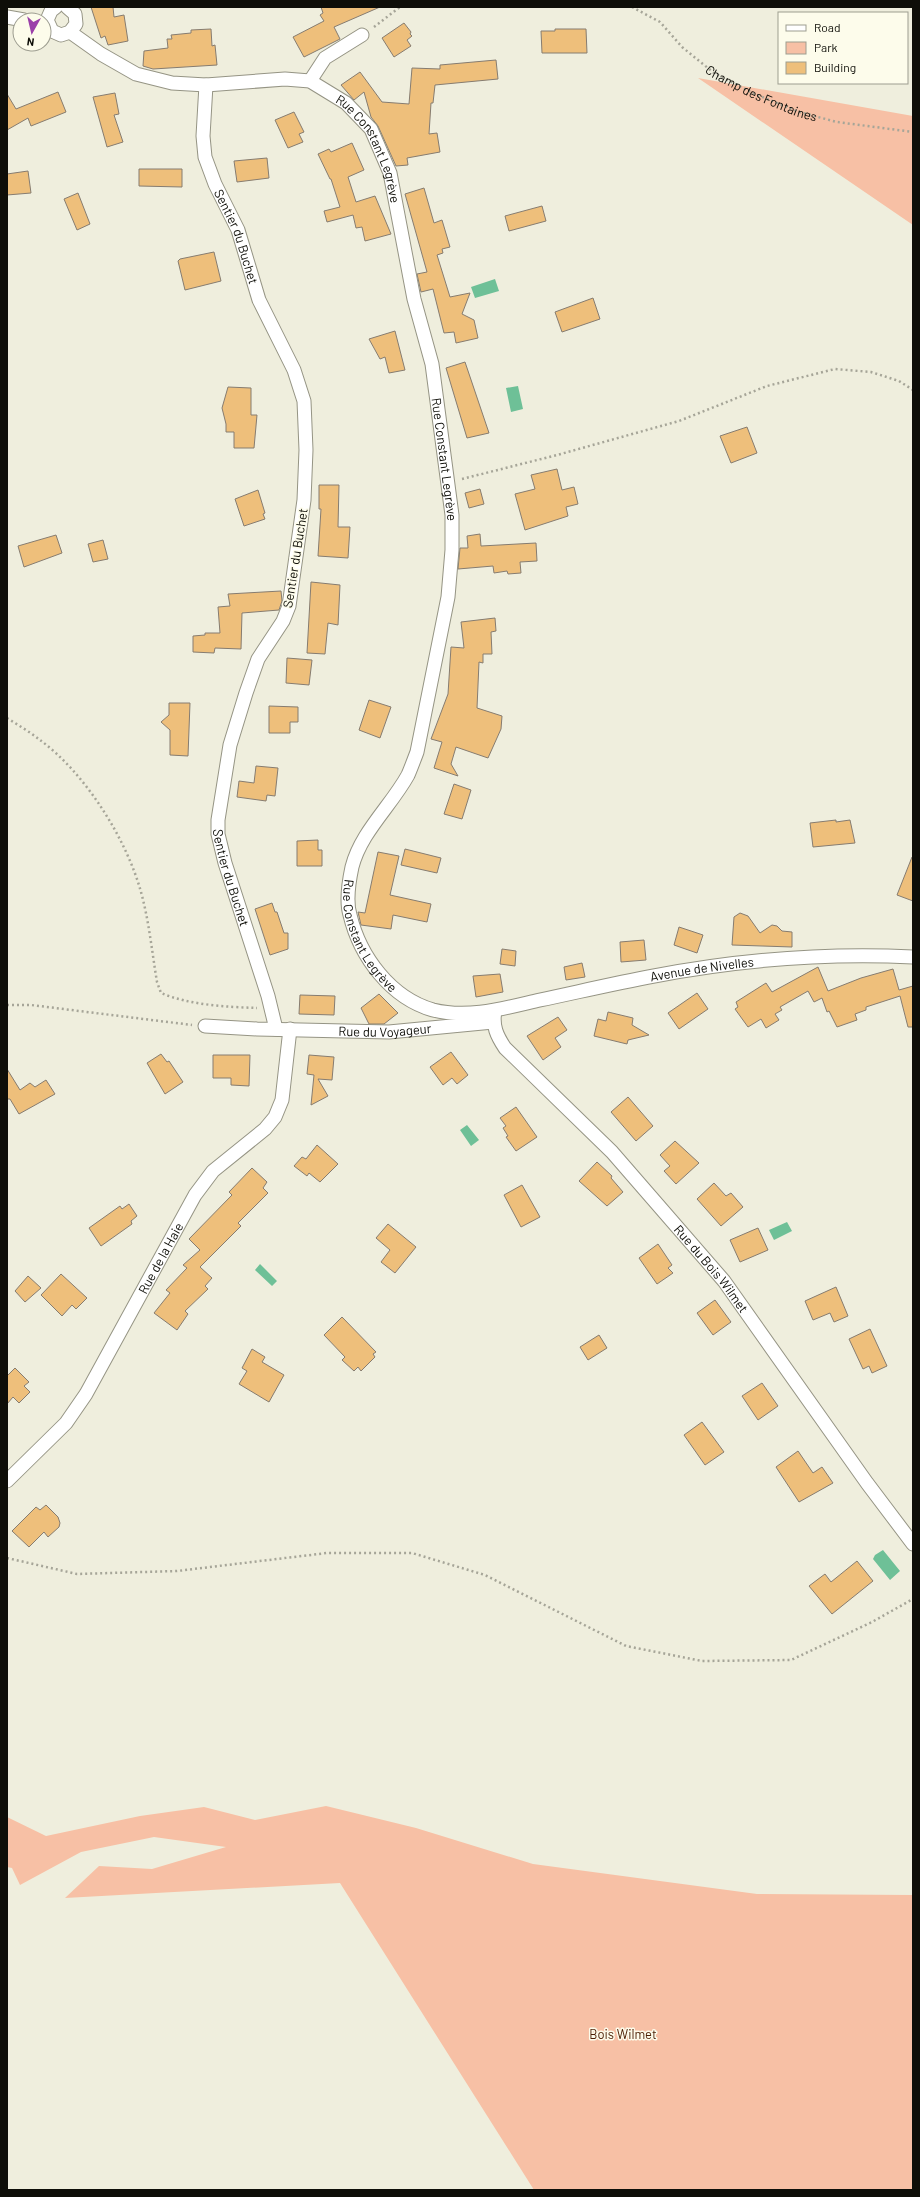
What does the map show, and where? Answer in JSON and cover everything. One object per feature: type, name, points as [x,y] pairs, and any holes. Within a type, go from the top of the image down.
[{"type":"street","points":[[52,29],[57,33],[65,34],[70,32],[76,24],[76,17],[73,11],[67,7]]},
{"type":"street","points":[[70,32],[101,54],[136,74],[172,83],[206,85],[285,79],[310,80],[325,58],[362,35]]},
{"type":"street","name":"Rue Constant Legrève","points":[[310,80],[346,103],[371,129],[390,173],[414,299],[432,364],[449,480],[452,515],[452,550],[448,597],[417,752],[408,775],[366,836],[352,866],[349,913],[362,949],[378,972],[395,990],[414,1002],[434,1010],[494,1017]]},
{"type":"street","name":"Sentier du Buchet","points":[[206,85],[203,141],[208,168],[238,230],[259,300],[294,370],[304,401],[306,450],[304,500],[289,606],[283,621],[258,659],[246,693],[230,745],[218,820],[218,834],[225,863],[271,1008],[276,1029]]},
{"type":"street","name":"Avenue de Nivelles","points":[[494,1017],[653,976],[713,966],[868,954],[913,957]]},
{"type":"street","name":"Rue du Voyageur","points":[[205,1026],[395,1032],[494,1017]]},
{"type":"street","name":"Rue du Bois Wilmet","points":[[494,1017],[498,1036],[505,1048],[612,1152],[724,1281],[867,1483],[913,1544]]},
{"type":"street","name":"Rue de la Haie","points":[[7,1482],[66,1422],[86,1394],[195,1195],[213,1171],[265,1129],[275,1117],[282,1100],[290,1029]]},
{"type":"path","points":[[362,35],[389,17],[400,7]]},
{"type":"path","name":"Champ des Fontaines","points":[[632,7],[660,22],[682,47],[714,73],[755,94],[799,112],[837,122],[913,132]]},
{"type":"path","points":[[449,480],[468,478],[558,455],[671,423],[767,386],[835,369],[871,372],[899,381],[913,390]]},
{"type":"path","points":[[7,718],[41,740],[69,767],[102,808],[130,860],[142,893],[157,982],[161,993],[170,997],[201,1002],[271,1008]]},
{"type":"path","points":[[7,1005],[31,1005],[205,1026]]},
{"type":"path","points":[[7,1558],[78,1574],[177,1571],[327,1553],[412,1553],[485,1575],[626,1646],[702,1661],[791,1660],[872,1622],[913,1599]]},
{"type":"green space","points":[[698,78],[913,116],[913,225]]},
{"type":"green space","name":"Bois Wilmet","points":[[326,1806],[416,1828],[533,1864],[757,1894],[913,1895],[913,2190],[534,2190],[340,1883],[65,1898],[99,1866],[152,1869],[226,1847],[154,1837],[81,1852],[20,1885],[12,1868],[7,1867],[7,1817],[46,1836],[140,1816],[204,1807],[255,1820]]},
{"type":"shaded area","points":[[495,279],[499,291],[475,298],[471,287]]},
{"type":"shaded area","points":[[518,386],[523,409],[511,412],[506,388]]},
{"type":"shaded area","points":[[467,1125],[479,1140],[471,1146],[460,1130]]},
{"type":"shaded area","points":[[787,1222],[792,1231],[774,1240],[769,1230]]},
{"type":"shaded area","points":[[260,1264],[277,1281],[272,1286],[255,1270]]},
{"type":"shaded area","points":[[883,1550],[900,1571],[890,1580],[873,1559],[875,1555]]},
{"type":"building","points":[[91,7],[113,7],[114,17],[124,15],[128,41],[108,45],[105,36],[101,38]]},
{"type":"building","points":[[321,7],[380,7],[334,27],[340,39],[304,57],[293,37],[324,21],[320,15],[323,13]]},
{"type":"building","points":[[404,23],[411,32],[410,34],[412,36],[407,40],[411,46],[394,57],[382,38]]},
{"type":"building","points":[[211,29],[212,46],[215,45],[217,65],[153,69],[143,66],[144,51],[168,48],[167,39],[172,39],[171,35],[191,33],[191,30]]},
{"type":"building","points":[[555,29],[586,29],[587,53],[542,53],[541,31],[555,31]]},
{"type":"building","points":[[496,60],[498,79],[435,85],[433,103],[431,103],[429,134],[437,133],[440,152],[407,158],[408,165],[396,166],[378,126],[371,117],[364,92],[354,100],[341,85],[360,72],[382,102],[409,104],[412,68],[440,69],[440,65]]},
{"type":"building","points":[[58,92],[66,112],[31,126],[28,118],[7,130],[7,94],[16,109]]},
{"type":"building","points":[[115,93],[119,114],[114,115],[123,142],[107,147],[93,97]]},
{"type":"building","points":[[294,112],[304,132],[299,134],[303,142],[288,148],[275,120]]},
{"type":"building","points":[[352,143],[364,170],[348,177],[356,202],[375,196],[391,234],[365,241],[362,227],[356,228],[353,215],[327,222],[324,211],[340,207],[331,179],[318,154],[329,149],[331,152]]},
{"type":"building","points":[[267,158],[269,178],[237,182],[234,161]]},
{"type":"building","points":[[139,169],[182,169],[182,187],[139,186]]},
{"type":"building","points":[[28,171],[31,193],[7,195],[7,174]]},
{"type":"building","points":[[424,188],[434,223],[442,220],[450,247],[442,249],[443,253],[437,255],[450,297],[470,293],[462,314],[474,320],[478,338],[456,343],[454,332],[444,333],[433,289],[421,292],[417,274],[427,272],[405,194]]},
{"type":"building","points":[[78,193],[90,224],[77,230],[64,199]]},
{"type":"building","points":[[542,206],[546,221],[509,231],[505,216]]},
{"type":"building","points":[[214,252],[221,281],[185,290],[178,261],[180,259]]},
{"type":"building","points":[[593,298],[600,319],[562,332],[555,312]]},
{"type":"building","points":[[395,331],[405,370],[389,373],[385,357],[380,359],[369,339]]},
{"type":"building","points":[[465,362],[489,433],[467,438],[446,368]]},
{"type":"building","points":[[228,387],[251,388],[251,415],[257,415],[254,448],[234,448],[234,432],[226,432],[226,424],[222,408]]},
{"type":"building","points":[[747,427],[757,453],[731,463],[720,436]]},
{"type":"building","points":[[557,469],[562,490],[574,487],[578,504],[566,507],[568,516],[525,530],[515,494],[535,489],[531,475]]},
{"type":"building","points":[[319,485],[339,485],[338,527],[350,527],[348,558],[318,556],[321,509],[319,509]]},
{"type":"building","points":[[480,489],[484,504],[469,508],[465,493]]},
{"type":"building","points":[[258,490],[265,513],[263,514],[265,519],[244,526],[235,499]]},
{"type":"building","points":[[480,534],[481,546],[536,543],[537,561],[520,562],[521,573],[508,574],[507,571],[494,573],[493,566],[458,569],[460,548],[468,548],[467,536]]},
{"type":"building","points":[[56,535],[62,553],[24,567],[18,546]]},
{"type":"building","points":[[103,540],[108,559],[93,562],[88,544]]},
{"type":"building","points":[[311,582],[340,585],[338,625],[328,623],[325,654],[307,653]]},
{"type":"building","points":[[281,591],[282,601],[279,610],[242,613],[241,649],[215,648],[214,653],[193,652],[193,636],[205,635],[205,633],[220,633],[218,607],[230,606],[228,594]]},
{"type":"building","points":[[495,618],[496,631],[491,632],[492,654],[483,654],[483,663],[479,662],[477,708],[502,716],[501,729],[488,758],[456,747],[451,764],[458,776],[434,768],[442,742],[431,739],[448,694],[451,647],[464,648],[461,622]]},
{"type":"building","points":[[287,658],[312,660],[309,685],[286,683]]},
{"type":"building","points":[[369,700],[391,707],[380,738],[359,730]]},
{"type":"building","points":[[169,703],[190,703],[188,756],[170,755],[170,730],[161,722],[169,715]]},
{"type":"building","points":[[269,706],[298,707],[298,722],[290,722],[290,733],[269,733]]},
{"type":"building","points":[[256,766],[278,768],[275,796],[267,795],[266,801],[237,797],[239,781],[254,783]]},
{"type":"building","points":[[454,784],[471,790],[462,819],[444,814]]},
{"type":"building","points":[[836,820],[836,822],[850,820],[855,843],[813,847],[810,823]]},
{"type":"building","points":[[318,840],[318,850],[322,850],[322,866],[297,866],[297,841]]},
{"type":"building","points":[[405,849],[441,858],[437,873],[401,865]]},
{"type":"building","points":[[378,852],[399,856],[390,895],[431,904],[427,922],[393,915],[391,929],[361,925],[358,912],[365,913]]},
{"type":"building","points":[[913,857],[913,901],[897,895]]},
{"type":"building","points":[[272,903],[275,912],[277,912],[284,933],[288,933],[288,949],[270,955],[255,909]]},
{"type":"building","points":[[740,913],[748,916],[760,933],[772,925],[777,926],[782,931],[792,932],[792,947],[732,945],[734,917]]},
{"type":"building","points":[[679,927],[703,935],[697,953],[674,945]]},
{"type":"building","points":[[644,940],[646,960],[621,962],[620,942]]},
{"type":"building","points":[[502,949],[516,951],[515,966],[500,964]]},
{"type":"building","points":[[582,963],[585,977],[566,980],[564,967]]},
{"type":"building","points":[[818,967],[828,991],[861,978],[893,969],[899,990],[913,986],[913,1027],[908,1027],[900,996],[866,1007],[866,1010],[855,1014],[857,1020],[837,1027],[829,1011],[827,1012],[822,998],[814,1002],[808,991],[780,1007],[782,1010],[775,1014],[779,1020],[766,1028],[761,1019],[748,1027],[735,1009],[738,1007],[736,1002],[766,983],[772,992]]},
{"type":"building","points":[[500,974],[503,992],[476,997],[473,976]]},
{"type":"building","points":[[697,993],[708,1009],[679,1029],[668,1013]]},
{"type":"building","points":[[379,994],[398,1013],[384,1024],[369,1024],[361,1008]]},
{"type":"building","points":[[300,995],[335,996],[334,1015],[299,1014]]},
{"type":"building","points":[[608,1012],[633,1018],[632,1025],[649,1035],[628,1040],[627,1044],[594,1036],[598,1019],[606,1021]]},
{"type":"building","points":[[558,1017],[567,1030],[555,1038],[561,1047],[543,1060],[527,1036]]},
{"type":"building","points":[[451,1052],[468,1075],[457,1084],[452,1078],[443,1085],[430,1067]]},
{"type":"building","points":[[161,1054],[167,1062],[169,1061],[183,1082],[165,1094],[147,1063]]},
{"type":"building","points":[[213,1055],[250,1055],[249,1086],[231,1085],[231,1078],[213,1078]]},
{"type":"building","points":[[309,1055],[334,1057],[332,1080],[318,1079],[328,1096],[311,1105],[314,1075],[307,1074]]},
{"type":"building","points":[[7,1069],[20,1090],[30,1083],[35,1087],[46,1080],[55,1094],[19,1114],[10,1099],[7,1099]]},
{"type":"building","points":[[628,1097],[653,1126],[636,1141],[611,1112]]},
{"type":"building","points":[[516,1107],[537,1137],[516,1151],[506,1137],[508,1136],[503,1128],[506,1126],[500,1118]]},
{"type":"building","points":[[675,1141],[699,1163],[676,1184],[664,1171],[670,1166],[660,1155]]},
{"type":"building","points":[[317,1145],[338,1164],[320,1182],[309,1173],[307,1176],[294,1166],[302,1157],[306,1159]]},
{"type":"building","points":[[597,1162],[612,1176],[611,1178],[623,1192],[607,1206],[579,1181]]},
{"type":"building","points":[[252,1168],[267,1182],[263,1188],[268,1193],[238,1223],[241,1226],[200,1267],[212,1278],[205,1286],[208,1289],[185,1311],[188,1314],[177,1330],[154,1313],[170,1293],[166,1290],[187,1268],[183,1265],[200,1250],[189,1239],[232,1195],[229,1192]]},
{"type":"building","points":[[714,1183],[726,1196],[731,1193],[743,1207],[721,1226],[697,1199]]},
{"type":"building","points":[[522,1185],[540,1217],[521,1227],[504,1195]]},
{"type":"building","points":[[129,1204],[137,1216],[131,1221],[132,1224],[101,1246],[89,1228],[120,1206],[122,1209]]},
{"type":"building","points":[[388,1224],[416,1247],[395,1273],[381,1262],[390,1250],[376,1238]]},
{"type":"building","points":[[758,1228],[768,1250],[740,1262],[730,1240]]},
{"type":"building","points":[[658,1244],[672,1265],[668,1268],[673,1273],[657,1284],[639,1258]]},
{"type":"building","points":[[61,1274],[87,1298],[76,1309],[72,1305],[62,1316],[41,1295]]},
{"type":"building","points":[[28,1276],[41,1288],[25,1302],[15,1291]]},
{"type":"building","points":[[836,1287],[848,1316],[834,1322],[830,1313],[813,1320],[805,1301]]},
{"type":"building","points":[[715,1300],[731,1322],[713,1335],[697,1313]]},
{"type":"building","points":[[342,1317],[376,1352],[373,1354],[375,1357],[361,1371],[358,1367],[354,1371],[342,1360],[345,1357],[324,1335]]},
{"type":"building","points":[[870,1329],[887,1366],[872,1373],[869,1366],[863,1369],[849,1339]]},
{"type":"building","points":[[599,1335],[607,1348],[588,1360],[580,1347]]},
{"type":"building","points":[[252,1349],[265,1357],[262,1362],[284,1375],[269,1402],[239,1384],[247,1371],[242,1368]]},
{"type":"building","points":[[15,1368],[29,1382],[24,1386],[30,1392],[19,1403],[13,1397],[7,1404],[7,1376]]},
{"type":"building","points":[[762,1383],[778,1406],[758,1420],[742,1396]]},
{"type":"building","points":[[702,1422],[724,1452],[705,1465],[684,1435]]},
{"type":"building","points":[[798,1451],[813,1473],[822,1467],[833,1483],[799,1502],[776,1467]]},
{"type":"building","points":[[46,1505],[58,1517],[60,1523],[59,1527],[48,1537],[44,1532],[29,1547],[12,1531],[36,1507],[40,1510]]},
{"type":"building","points":[[857,1561],[873,1581],[832,1614],[809,1586],[825,1574],[831,1582]]}]
